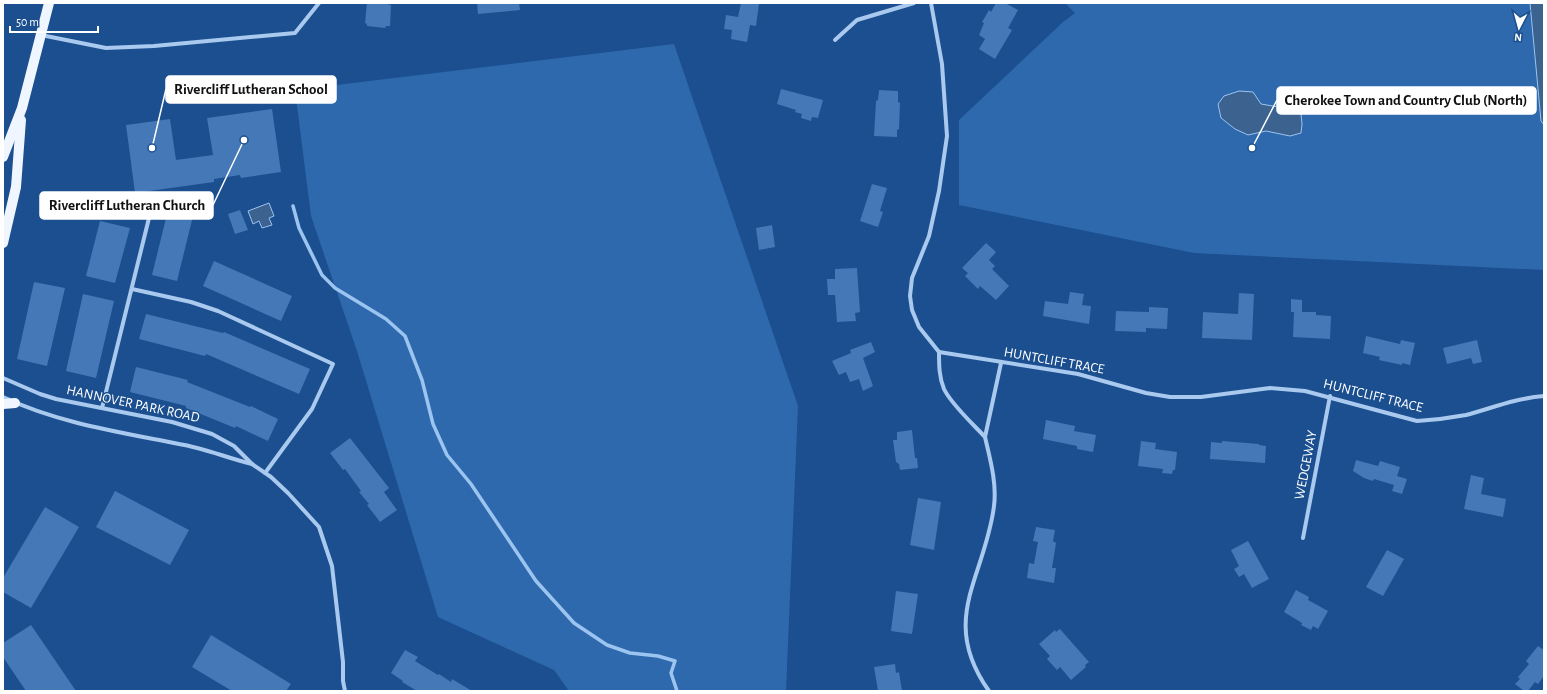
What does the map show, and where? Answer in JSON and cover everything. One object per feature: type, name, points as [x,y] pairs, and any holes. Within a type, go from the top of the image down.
[{"type":"main road","points":[[3,157],[22,108],[49,3]]},
{"type":"main road","points":[[3,243],[16,187],[22,108]]},
{"type":"main road","points":[[3,404],[15,403]]},
{"type":"street","points":[[40,35],[106,48],[154,46],[294,33],[319,3]]},
{"type":"street","points":[[835,40],[857,20],[914,3]]},
{"type":"street","points":[[931,3],[942,64],[947,136],[936,206],[924,253],[912,278],[910,296],[912,310],[919,327],[939,352],[940,373],[945,390],[951,400],[984,437],[993,473],[994,504],[990,526],[968,600],[965,623],[968,649],[979,677],[989,691]]},
{"type":"street","points":[[102,408],[150,214]]},
{"type":"street","points":[[132,288],[191,302],[218,311],[333,364],[312,409],[265,473]]},
{"type":"street","name":"HUNTCLIFF TRACE","points":[[939,352],[1078,374],[1146,393],[1170,397],[1202,397],[1270,388],[1305,391],[1330,396],[1417,421],[1436,420],[1466,415],[1528,397],[1544,396]]},
{"type":"street","points":[[984,437],[1002,363]]},
{"type":"street","name":"HANNOVER PARK ROAD","points":[[3,378],[40,394],[70,402],[172,422],[212,434],[234,446],[252,464],[288,493],[319,527],[332,566],[343,662],[342,681],[345,691]]},
{"type":"street","name":"WEDGEWAY","points":[[1303,538],[1330,396]]},
{"type":"street","name":"HANNOVER PARK ROAD","points":[[3,397],[15,403],[50,415],[137,436],[205,450],[252,464]]},
{"type":"shaded area","points":[[1065,3],[1544,3],[1544,270],[1194,253],[959,205],[959,120],[1063,22],[1075,13]]},
{"type":"shaded area","points":[[1530,3],[1544,3],[1544,125],[1541,121]]},
{"type":"shaded area","points":[[674,44],[798,406],[786,691],[569,691],[554,670],[438,617],[357,351],[311,216],[295,90]]},
{"type":"shaded area","points":[[1239,91],[1253,92],[1261,104],[1296,110],[1301,114],[1301,133],[1290,136],[1266,131],[1248,135],[1235,129],[1221,118],[1218,104],[1224,96]]},
{"type":"shaded area","points":[[269,203],[274,216],[269,218],[272,225],[262,228],[259,221],[253,224],[248,211]]},
{"type":"building","points":[[367,3],[387,3],[391,5],[390,26],[386,26],[385,28],[367,26],[365,23]]},
{"type":"building","points":[[477,3],[519,3],[520,10],[478,14]]},
{"type":"building","points":[[741,3],[759,4],[756,26],[750,25],[747,42],[731,39],[732,30],[724,29],[726,15],[738,17]]},
{"type":"building","points":[[996,3],[1005,3],[1018,10],[1008,28],[1012,30],[995,59],[979,49],[985,39],[979,35],[984,23],[982,22],[989,10],[991,12]]},
{"type":"building","points":[[781,89],[823,100],[818,118],[812,117],[811,121],[801,118],[802,114],[795,112],[796,110],[777,104]]},
{"type":"building","points":[[879,90],[898,91],[898,102],[900,103],[899,129],[897,130],[897,137],[874,136],[876,101],[878,100]]},
{"type":"building","points":[[272,109],[281,172],[241,178],[240,175],[214,179],[214,182],[135,193],[126,125],[170,119],[176,160],[213,155],[207,118]]},
{"type":"building","points":[[872,184],[887,188],[880,211],[883,212],[878,227],[860,221]]},
{"type":"building","points":[[169,206],[194,212],[177,281],[152,275]]},
{"type":"building","points":[[240,210],[248,230],[235,234],[228,214]]},
{"type":"building","points":[[100,221],[130,228],[115,283],[86,276]]},
{"type":"building","points":[[772,225],[775,247],[759,250],[756,228]]},
{"type":"building","points":[[986,243],[996,252],[989,260],[995,266],[992,269],[1009,286],[996,300],[980,286],[978,289],[965,276],[968,273],[962,268]]},
{"type":"building","points":[[214,261],[292,296],[281,321],[203,286]]},
{"type":"building","points":[[857,268],[860,312],[855,313],[856,321],[837,322],[835,295],[828,295],[827,279],[835,279],[835,269]]},
{"type":"building","points":[[34,282],[65,288],[47,366],[17,359]]},
{"type":"building","points":[[1070,292],[1084,294],[1082,305],[1091,306],[1089,324],[1043,316],[1045,301],[1068,304]]},
{"type":"building","points":[[1239,293],[1254,294],[1252,340],[1202,338],[1203,312],[1238,314]]},
{"type":"building","points":[[83,294],[114,301],[96,378],[66,371]]},
{"type":"building","points":[[1291,299],[1302,300],[1302,312],[1316,312],[1316,315],[1331,316],[1330,339],[1293,337],[1294,312],[1291,312]]},
{"type":"building","points":[[1149,307],[1168,308],[1167,329],[1146,328],[1146,332],[1115,331],[1116,311],[1149,312]]},
{"type":"building","points":[[146,314],[224,332],[310,369],[299,394],[206,354],[205,356],[139,339]]},
{"type":"building","points":[[1366,336],[1400,344],[1401,340],[1415,343],[1410,365],[1402,363],[1402,365],[1379,360],[1380,357],[1363,353]]},
{"type":"building","points":[[1477,340],[1482,362],[1473,364],[1471,358],[1447,364],[1443,348]]},
{"type":"building","points":[[871,342],[875,352],[863,358],[873,386],[863,391],[859,379],[850,382],[846,372],[839,375],[832,361],[851,353],[850,350]]},
{"type":"building","points":[[136,367],[188,380],[187,382],[250,407],[251,406],[278,419],[268,441],[236,426],[235,428],[186,408],[186,406],[130,392]]},
{"type":"building","points":[[1046,420],[1075,426],[1074,431],[1096,435],[1093,452],[1077,449],[1077,446],[1043,439]]},
{"type":"building","points":[[912,430],[915,458],[917,458],[918,468],[900,470],[899,464],[896,462],[893,440],[897,440],[897,432]]},
{"type":"building","points":[[350,438],[389,488],[384,492],[397,510],[380,522],[367,505],[369,504],[359,492],[361,491],[345,469],[343,470],[330,453]]},
{"type":"building","points":[[1141,441],[1156,443],[1155,449],[1177,452],[1175,470],[1173,470],[1172,474],[1162,473],[1163,469],[1138,466]]},
{"type":"building","points":[[1222,441],[1266,446],[1265,463],[1210,459],[1211,442],[1222,443]]},
{"type":"building","points":[[1356,460],[1378,466],[1380,461],[1400,467],[1397,476],[1407,479],[1402,494],[1392,491],[1394,485],[1374,479],[1373,481],[1364,478],[1353,471]]},
{"type":"building","points":[[1471,475],[1484,478],[1481,494],[1506,499],[1503,517],[1464,509]]},
{"type":"building","points":[[115,491],[189,530],[170,565],[96,527]]},
{"type":"building","points":[[918,498],[941,502],[934,550],[910,545]]},
{"type":"building","points":[[45,507],[79,527],[31,608],[3,592],[3,578]]},
{"type":"building","points":[[1036,527],[1055,530],[1053,541],[1056,543],[1052,568],[1056,568],[1054,583],[1027,578],[1029,563],[1034,564],[1038,542],[1033,541]]},
{"type":"building","points":[[1248,541],[1269,579],[1252,588],[1244,574],[1239,577],[1234,569],[1239,566],[1231,550]]},
{"type":"building","points":[[1387,550],[1404,559],[1383,596],[1366,587]]},
{"type":"building","points":[[1296,590],[1309,597],[1308,600],[1328,611],[1318,629],[1313,626],[1311,630],[1301,625],[1302,623],[1284,612]]},
{"type":"building","points":[[896,591],[918,594],[912,634],[891,631]]},
{"type":"building","points":[[31,625],[76,691],[26,691],[3,657],[3,643]]},
{"type":"building","points":[[1060,629],[1089,662],[1085,665],[1086,667],[1071,680],[1060,667],[1057,670],[1047,659],[1050,656],[1039,644],[1055,630],[1056,632]]},
{"type":"building","points":[[211,635],[291,684],[286,691],[232,691],[192,667]]},
{"type":"building","points":[[1538,646],[1544,650],[1544,676],[1538,684],[1535,682],[1528,691],[1524,691],[1515,684],[1520,679],[1518,677],[1529,664],[1526,661]]},
{"type":"building","points":[[405,650],[418,657],[415,661],[451,682],[452,679],[472,691],[417,691],[402,682],[403,681],[391,673]]},
{"type":"building","points":[[895,664],[896,673],[899,672],[902,691],[878,691],[874,667]]},
{"type":"waterway","points":[[293,206],[299,228],[322,275],[335,288],[386,319],[405,336],[422,380],[433,424],[447,455],[471,484],[536,581],[574,623],[607,645],[630,653],[658,656],[675,661],[671,673],[677,691]]},
{"type":"place","name":"Rivercliff Lutheran Church","points":[[244,140]]},
{"type":"place","name":"Rivercliff Lutheran School","points":[[152,148]]},
{"type":"place","name":"Cherokee Town and Country Club (North)","points":[[1252,148]]}]
